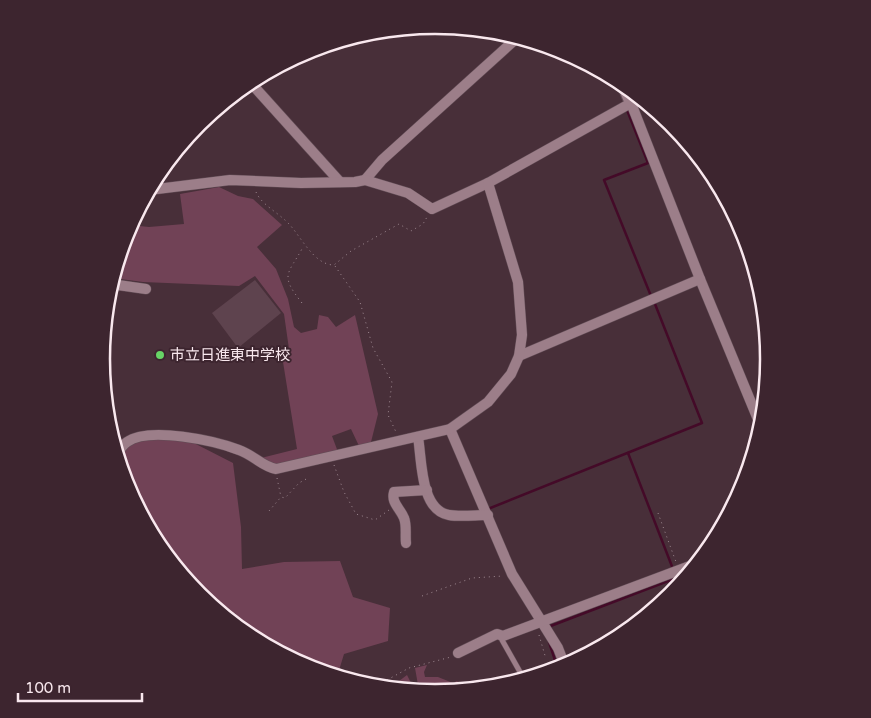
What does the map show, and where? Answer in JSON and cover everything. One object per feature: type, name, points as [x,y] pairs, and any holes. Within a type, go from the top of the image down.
[{"type":"street","points":[[365,180],[382,160],[511,43]]},
{"type":"street","points":[[256,88],[340,182]]},
{"type":"street","points":[[629,98],[700,280],[756,415]]},
{"type":"street","points":[[158,189],[230,180],[340,182],[365,180],[408,193],[432,209],[488,183],[635,102]]},
{"type":"street","points":[[122,447],[128,441],[162,434],[201,439],[238,449],[270,468],[276,469],[450,429],[488,402],[511,374],[519,356],[522,335],[518,282],[488,183]]},
{"type":"street","points":[[519,356],[700,280]]},
{"type":"street","points":[[119,285],[146,288]]},
{"type":"street","points":[[450,429],[511,572],[541,626],[558,648],[562,658]]},
{"type":"street","points":[[418,437],[426,490],[432,505],[439,512],[449,515],[488,515]]},
{"type":"street","points":[[406,543],[404,519],[396,506],[393,497],[394,492],[426,490]]},
{"type":"street","points":[[458,653],[497,634],[503,636],[541,626],[684,568]]},
{"type":"lane","points":[[503,636],[502,640],[520,673]]},
{"type":"path","points":[[257,181],[256,194],[290,225],[304,246],[326,264],[334,265],[351,251],[399,224],[411,231],[423,224],[432,209]]},
{"type":"path","points":[[302,303],[293,292],[288,275],[291,265],[304,246]]},
{"type":"path","points":[[334,265],[360,302],[373,348],[392,382],[388,416],[399,440]]},
{"type":"path","points":[[331,456],[344,492],[356,514],[375,520],[396,506]]},
{"type":"path","points":[[276,469],[281,497]]},
{"type":"path","points":[[269,511],[281,497],[285,498],[299,483],[308,478]]},
{"type":"path","points":[[658,513],[679,570]]},
{"type":"path","points":[[422,596],[472,578],[502,576],[511,572]]},
{"type":"path","points":[[541,626],[539,636],[547,664]]},
{"type":"path","points":[[387,680],[409,668],[453,657],[458,653]]},
{"type":"shaded area","points":[[219,187],[238,196],[253,199],[282,225],[257,247],[276,269],[288,299],[294,327],[301,333],[317,329],[319,315],[328,317],[336,327],[355,315],[378,414],[371,442],[359,446],[351,429],[332,436],[338,452],[273,465],[261,458],[297,449],[283,362],[290,356],[284,314],[255,276],[239,286],[143,282],[120,279],[139,226],[184,224],[180,194]]},
{"type":"shaded area","points":[[161,437],[188,440],[233,463],[241,527],[242,569],[284,562],[340,561],[353,597],[390,608],[388,641],[344,654],[339,669],[292,651],[273,641],[221,604],[177,557],[154,522],[135,483],[123,449],[132,443]]},
{"type":"shaded area","points":[[427,665],[424,672],[425,677],[438,677],[453,683],[457,681],[460,684],[418,684],[415,668]]},
{"type":"shaded area","points":[[407,675],[411,683],[414,684],[399,681]]},
{"type":"building","points":[[255,280],[281,313],[238,348],[212,313]]},
{"type":"waterway","points":[[627,110],[648,163],[604,180],[651,296]]},
{"type":"waterway","points":[[488,509],[702,423],[655,304]]},
{"type":"waterway","points":[[628,453],[673,569]]},
{"type":"waterway","points":[[548,627],[675,578]]},
{"type":"waterway","points":[[549,642],[555,661]]},
{"type":"place","name":"市立日進東中学校","points":[[160,355]]}]
